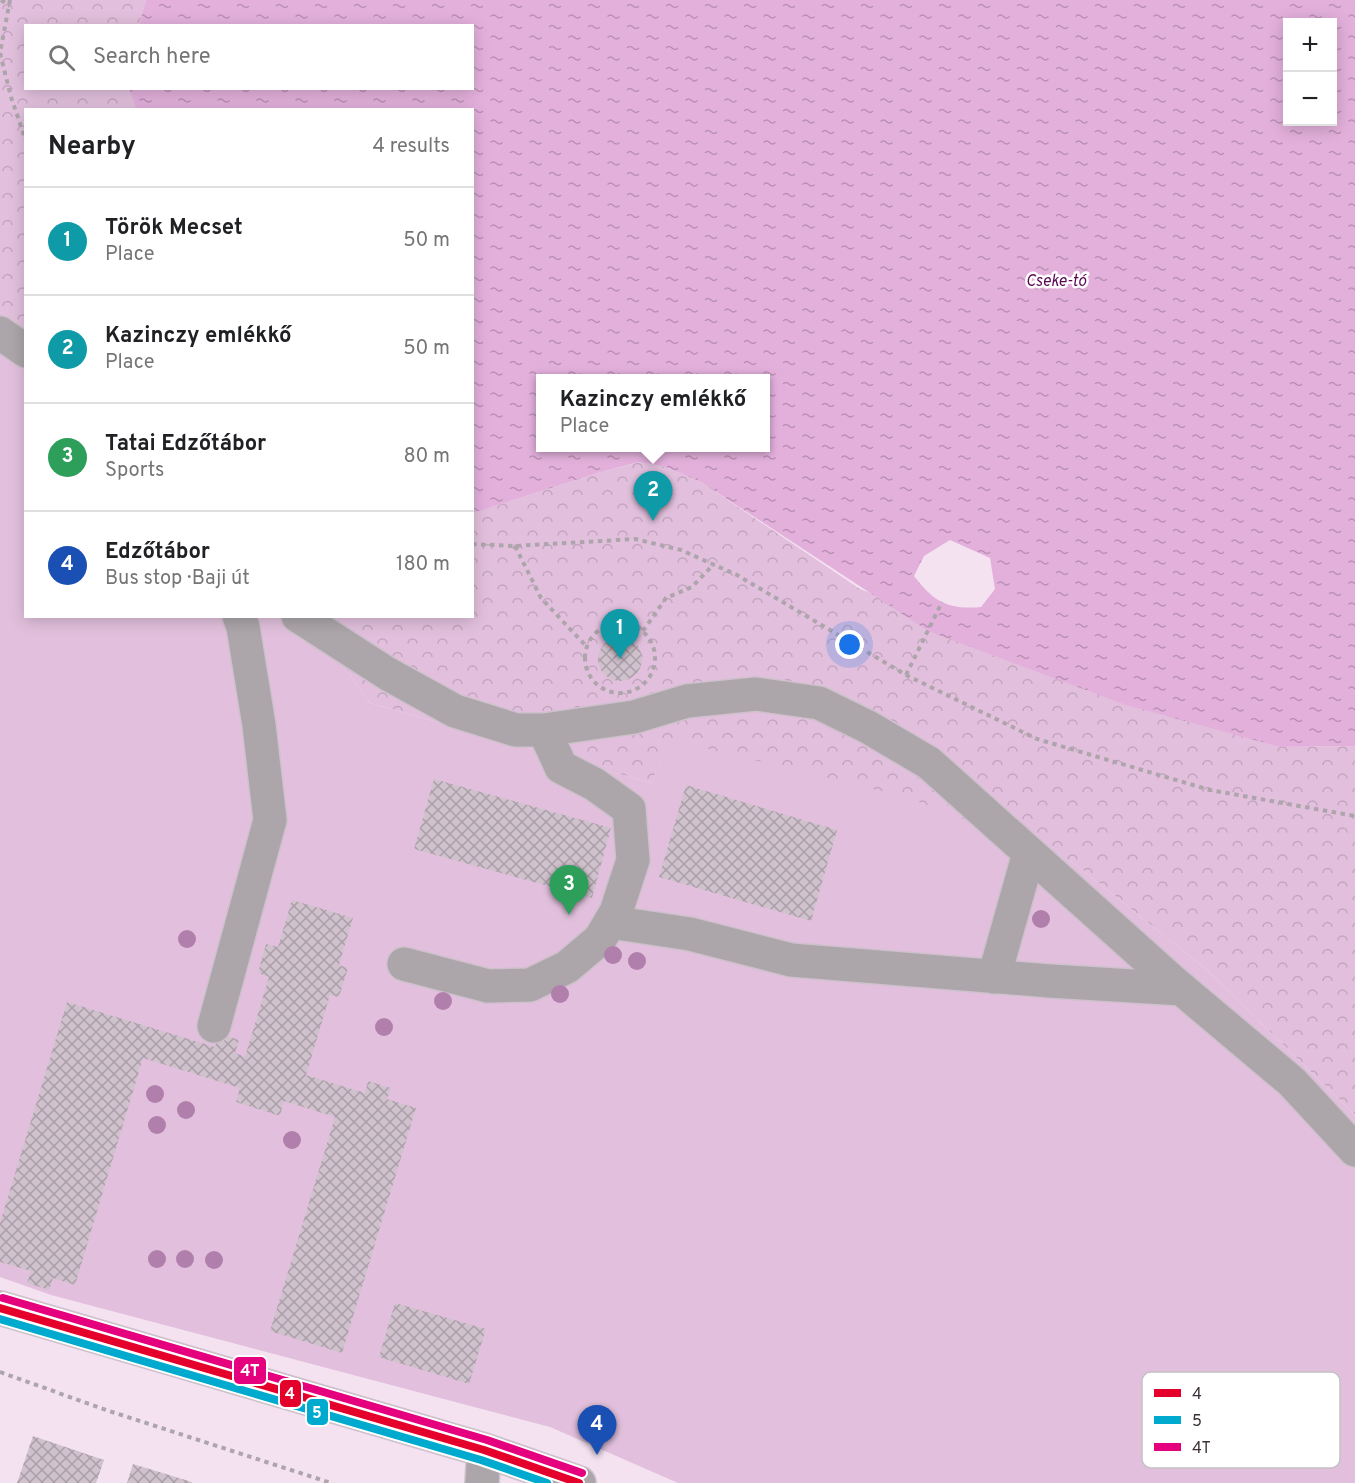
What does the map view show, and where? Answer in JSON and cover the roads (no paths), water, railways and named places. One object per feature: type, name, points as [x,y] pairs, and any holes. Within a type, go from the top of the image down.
[{"type":"street","points":[[0,333],[24,350]]},
{"type":"street","points":[[214,1026],[270,820],[259,725],[243,627],[239,618]]},
{"type":"street","points":[[301,618],[388,674],[455,711],[516,730],[544,729],[634,717],[687,701],[756,694],[819,703],[868,727],[929,763],[1182,989],[1292,1082],[1355,1150]]},
{"type":"street","points":[[404,964],[488,986],[530,985],[567,967],[600,939],[610,922],[633,860],[629,808],[594,784],[561,767],[544,729]]},
{"type":"street","points":[[993,977],[1029,853]]},
{"type":"street","points":[[610,922],[690,934],[790,960],[993,977],[1182,989]]},
{"type":"street","points":[[0,1308],[484,1450],[579,1483]]},
{"type":"street","points":[[482,1483],[484,1450]]},
{"type":"water","name":"Cseke-tó","points":[[146,0],[1355,0],[1355,746],[1280,747],[1126,705],[928,631],[701,482],[666,467],[639,462],[474,513],[474,108],[136,108],[129,90],[474,90],[474,24],[139,24]],"holes":[[[950,540],[990,558],[995,589],[981,607],[959,607],[943,602],[928,592],[914,576],[924,556]]]},
{"type":"place","name":"Kazinczy emlékkő","points":[[653,521]]},
{"type":"place","name":"Török Mecset","points":[[620,659]]},
{"type":"place","name":"Tatai Edzőtábor","points":[[569,915]]},
{"type":"place","name":"Edzőtábor","points":[[597,1455]]}]
